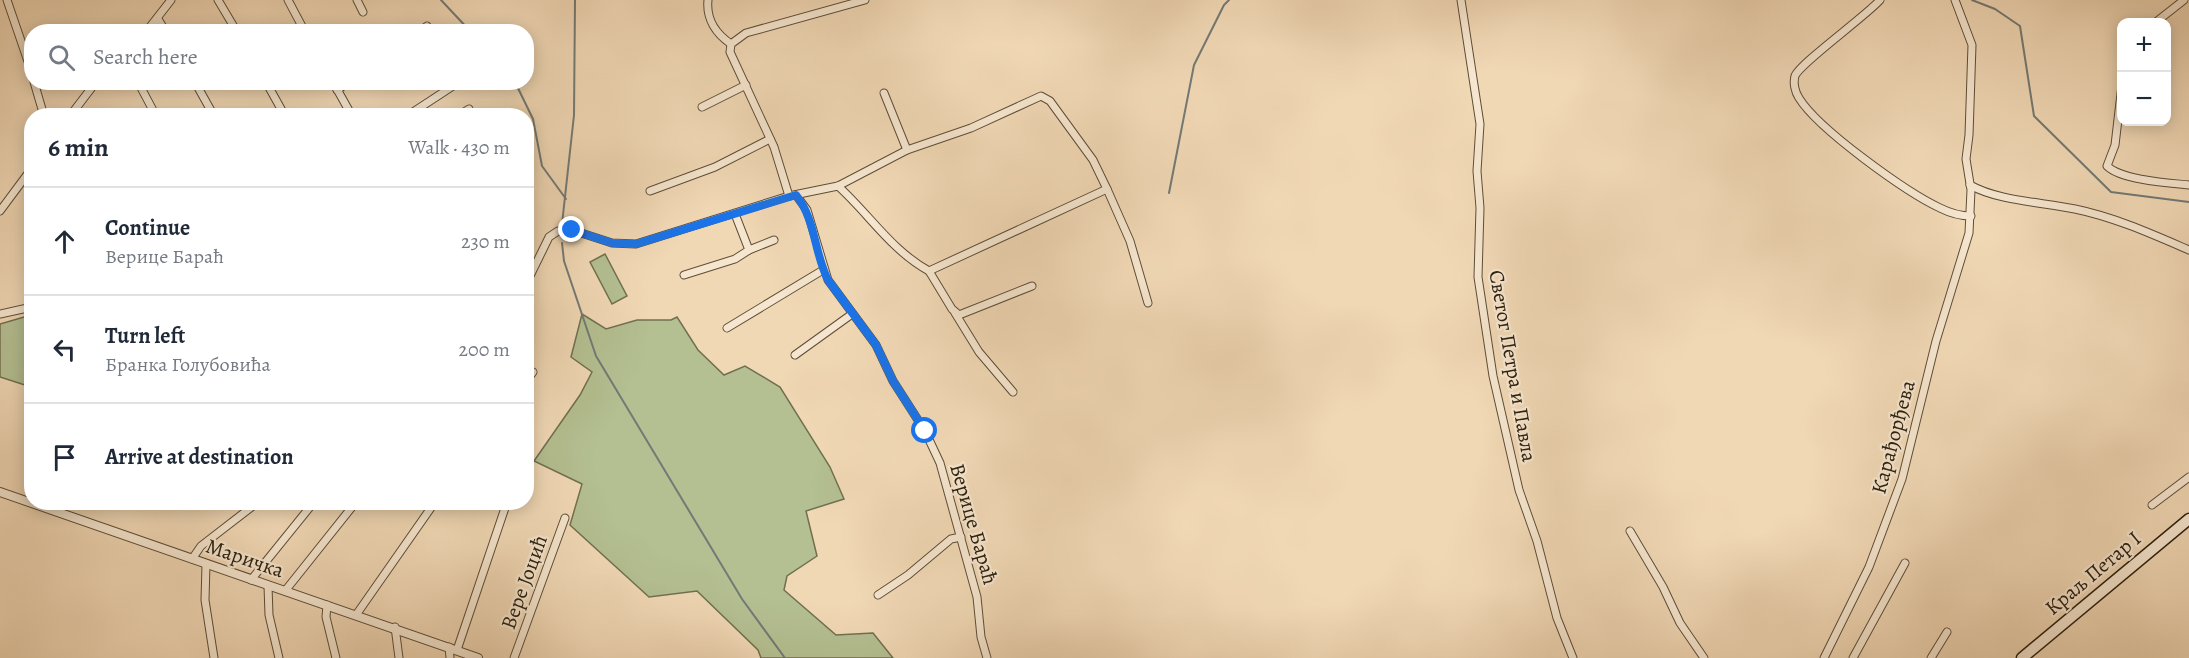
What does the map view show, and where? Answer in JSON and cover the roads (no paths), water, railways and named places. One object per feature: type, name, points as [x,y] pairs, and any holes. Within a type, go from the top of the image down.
[{"type":"main road","name":"Краљ Петар I","points":[[2022,658],[2189,519]]},
{"type":"street","points":[[7,0],[24,50]]},
{"type":"street","points":[[153,24],[171,0]]},
{"type":"street","points":[[218,0],[232,24]]},
{"type":"street","points":[[288,0],[301,24]]},
{"type":"street","points":[[357,0],[363,12]]},
{"type":"street","points":[[708,0],[708,15],[713,25],[731,44],[746,33],[865,0]]},
{"type":"street","name":"Светог Петра и Павла","points":[[1461,0],[1480,124],[1477,171],[1480,208],[1479,277],[1493,375],[1519,490],[1537,541],[1557,618],[1573,658]]},
{"type":"street","points":[[1880,0],[1849,30],[1799,69],[1794,80],[1797,95],[1842,140],[1907,189],[1941,209],[1971,216]]},
{"type":"street","name":"Карађорђева","points":[[1824,658],[1869,567],[1902,479],[1936,341],[1969,233],[1971,199],[1965,159],[1969,135],[1972,45],[1955,0]]},
{"type":"street","points":[[2161,18],[2184,0]]},
{"type":"street","points":[[158,19],[161,24]]},
{"type":"street","name":"Верице Бараћ","points":[[731,44],[730,52],[793,195],[810,219],[823,270],[876,345],[893,381],[930,441],[949,486],[977,597],[981,638],[987,658]]},
{"type":"street","points":[[702,108],[746,85]]},
{"type":"street","points":[[36,90],[42,108]]},
{"type":"street","points":[[76,108],[90,90]]},
{"type":"street","points":[[142,90],[152,108]]},
{"type":"street","points":[[199,90],[210,108]]},
{"type":"street","points":[[270,90],[281,108]]},
{"type":"street","points":[[337,90],[347,108]]},
{"type":"street","points":[[419,108],[447,90]]},
{"type":"street","points":[[884,93],[908,150]]},
{"type":"street","points":[[534,269],[549,237],[558,231],[572,230],[612,243],[636,244],[793,195],[838,186],[908,150],[971,128],[1042,96],[1050,101],[1093,160],[1130,241],[1148,303]]},
{"type":"street","points":[[2117,125],[2115,145],[2107,166],[2112,170],[2134,176],[2189,185]]},
{"type":"street","points":[[651,191],[715,167],[770,140]]},
{"type":"street","points":[[0,211],[24,179]]},
{"type":"street","points":[[1970,185],[1986,193],[2027,199],[2099,215],[2189,250]]},
{"type":"street","points":[[838,186],[865,210],[894,247],[929,271],[979,352],[1013,392]]},
{"type":"street","points":[[929,271],[1107,189]]},
{"type":"street","points":[[1971,199],[1986,193]]},
{"type":"street","points":[[735,214],[749,250]]},
{"type":"street","points":[[684,275],[735,259],[749,250],[774,240]]},
{"type":"street","points":[[727,327],[823,270]]},
{"type":"street","points":[[956,313],[967,313],[1032,286]]},
{"type":"street","points":[[0,314],[24,309]]},
{"type":"street","points":[[795,355],[852,314]]},
{"type":"street","points":[[2152,505],[2189,477]]},
{"type":"street","name":"Маричка","points":[[0,492],[24,500]]},
{"type":"street","name":"Маричка","points":[[52,510],[268,586],[395,627],[478,658]]},
{"type":"street","points":[[192,559],[201,546],[248,510]]},
{"type":"street","points":[[251,580],[308,510]]},
{"type":"street","points":[[285,591],[350,510]]},
{"type":"street","points":[[356,615],[429,510]]},
{"type":"street","points":[[450,658],[504,510]]},
{"type":"street","name":"Вере Јоцић","points":[[514,658],[565,518]]},
{"type":"street","points":[[1630,531],[1663,587],[1680,623],[1704,658]]},
{"type":"street","points":[[878,595],[908,575],[951,539],[961,537]]},
{"type":"street","points":[[1853,658],[1905,563]]},
{"type":"street","points":[[206,564],[205,600],[214,658]]},
{"type":"street","points":[[268,586],[269,615],[279,658]]},
{"type":"street","points":[[327,605],[326,617],[336,658]]},
{"type":"street","points":[[395,627],[395,642],[399,658]]},
{"type":"street","points":[[1931,658],[1947,632]]},
{"type":"waterway","points":[[441,0],[464,24]]},
{"type":"waterway","points":[[562,224],[574,115],[575,0]]},
{"type":"waterway","points":[[1169,193],[1194,65],[1224,5],[1229,0]]},
{"type":"waterway","points":[[1972,0],[1995,9],[2020,26],[2034,116],[2111,192],[2189,202]]},
{"type":"waterway","points":[[519,90],[528,108]]},
{"type":"waterway","points":[[534,124],[542,166],[566,199]]},
{"type":"waterway","points":[[562,243],[564,261],[596,356],[742,599],[785,658]]}]
